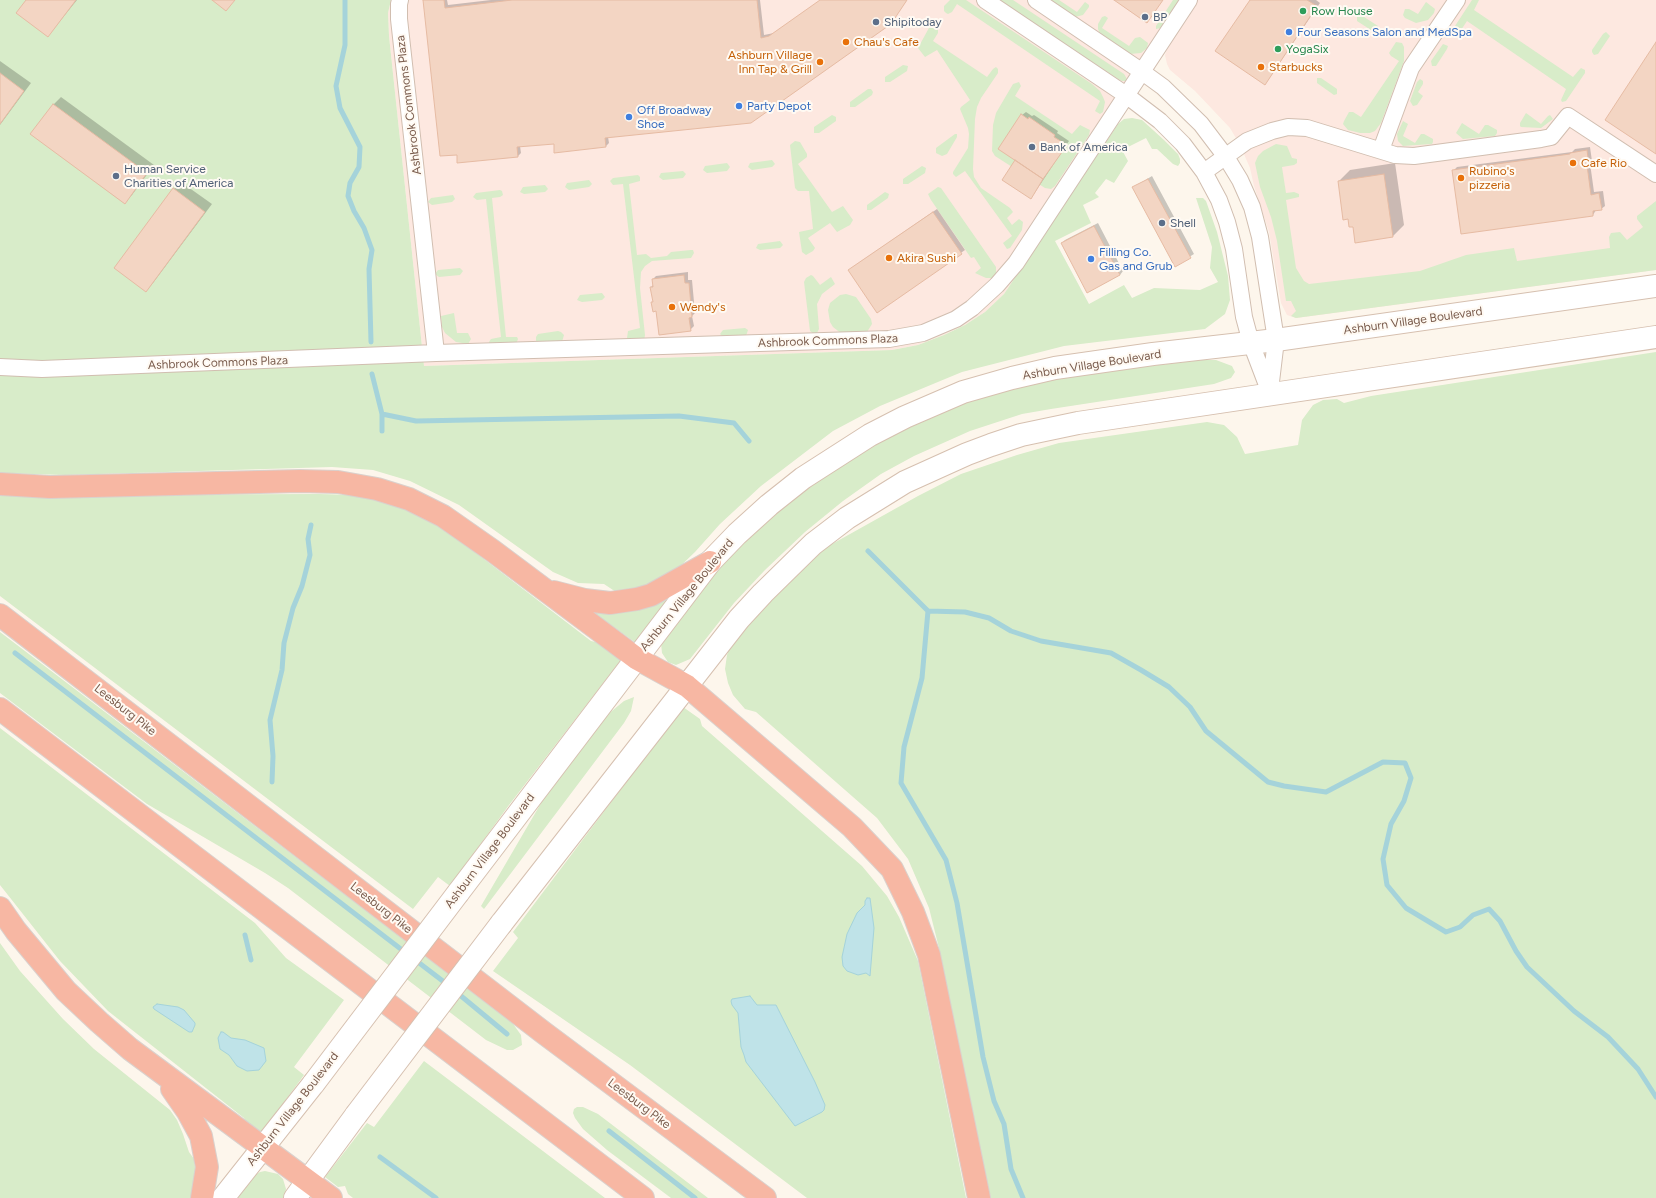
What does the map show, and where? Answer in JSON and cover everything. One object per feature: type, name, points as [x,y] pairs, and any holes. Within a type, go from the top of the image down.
[{"type":"highway","points":[[0,484],[50,487],[308,481],[338,482],[377,489],[409,499],[443,516],[636,658],[687,686],[852,827],[892,869],[913,912],[929,955],[979,1198]]},
{"type":"highway","points":[[544,590],[585,600],[610,603],[637,600],[651,595],[710,562]]},
{"type":"highway","name":"Leesburg Pike","points":[[0,614],[538,1028],[765,1198]]},
{"type":"highway","points":[[0,709],[643,1198]]},
{"type":"highway","points":[[0,908],[16,931],[66,991],[119,1040],[158,1071],[262,1148],[301,1189],[331,1198]]},
{"type":"highway","points":[[158,1071],[188,1112],[201,1136],[207,1166],[202,1198]]},
{"type":"main road","name":"Ashburn Village Boulevard","points":[[223,1198],[314,1083],[710,562],[768,505],[815,469],[870,435],[905,416],[963,392],[1055,368],[1153,354],[1276,340],[1656,286]]},
{"type":"main road","points":[[301,1189],[501,924],[739,619],[784,571],[813,544],[847,518],[905,482],[967,454],[1021,435],[1078,423],[1270,393],[1656,337]]},
{"type":"street","name":"Ashbrook Commons Plaza","points":[[400,0],[398,4],[399,19],[436,353]]},
{"type":"street","points":[[985,0],[1126,95],[1160,121],[1183,144],[1204,172],[1219,200],[1234,249],[1244,317],[1251,343],[1270,393]]},
{"type":"street","points":[[1036,0],[1163,87],[1186,108],[1210,134],[1240,180],[1252,207],[1260,236],[1276,340],[1270,393]]},
{"type":"street","name":"Ashbrook Commons Plaza","points":[[0,367],[50,368],[390,356],[436,353],[889,339],[913,336],[940,327],[956,319],[972,308],[997,285],[1013,266],[1189,0]]},
{"type":"street","points":[[1381,150],[1411,68],[1457,0]]},
{"type":"street","points":[[1204,172],[1247,141],[1272,131],[1288,127],[1307,128],[1395,155],[1420,156],[1551,137],[1568,116],[1656,174]]},
{"type":"shaded area","points":[[391,0],[1656,0],[1656,270],[1296,318],[1287,315],[1281,303],[1269,232],[1254,186],[1250,168],[1240,145],[1230,128],[1195,91],[1170,70],[1165,55],[1167,50],[1004,294],[985,312],[965,325],[944,335],[918,345],[892,350],[424,366],[389,36],[388,13]]},
{"type":"green space","points":[[0,0],[391,0],[388,13],[389,36],[424,366],[892,350],[918,345],[965,325],[985,312],[1004,294],[1118,124],[1124,119],[1132,118],[1142,120],[1164,140],[1178,154],[1180,163],[1178,166],[1173,164],[1157,149],[1152,149],[1146,138],[1122,150],[1128,161],[1114,183],[1106,179],[1095,193],[1099,197],[1083,205],[1091,223],[1055,241],[1089,304],[1124,285],[1132,298],[1154,288],[1200,290],[1218,282],[1210,268],[1212,247],[1196,198],[1203,198],[1206,201],[1217,232],[1228,276],[1230,300],[1225,314],[1205,329],[1064,346],[962,372],[880,406],[833,431],[761,486],[720,524],[695,552],[670,576],[644,588],[619,594],[604,584],[578,583],[553,572],[459,505],[410,481],[373,470],[332,467],[65,475],[0,473]]},
{"type":"green space","points":[[950,0],[966,0],[1092,84],[1100,91],[1105,102],[1103,112],[1100,114],[1095,111],[1100,101],[957,4],[952,12],[948,14],[946,13],[944,11],[944,6]]},
{"type":"green space","points":[[999,0],[1013,0],[1124,74],[1127,79],[1126,81],[1118,79]]},
{"type":"green space","points":[[1047,0],[1059,0],[1077,12],[1085,2],[1089,5],[1089,7],[1083,15],[1075,17]]},
{"type":"green space","points":[[1173,0],[1180,0],[1161,28],[1156,29],[1156,26]]},
{"type":"green space","points":[[1472,0],[1479,0],[1474,10],[1573,77],[1581,68],[1585,70],[1585,73],[1566,101],[1562,102],[1561,100],[1566,89],[1467,21],[1461,30],[1455,30],[1455,26]]},
{"type":"green space","points":[[1426,2],[1435,9],[1434,13],[1428,20],[1416,23],[1405,18],[1403,15],[1405,9],[1409,9],[1418,14]]},
{"type":"green space","points":[[1361,15],[1378,26],[1378,32],[1374,32],[1357,21],[1357,16]]},
{"type":"green space","points":[[1105,16],[1108,18],[1102,28],[1129,46],[1135,38],[1140,37],[1148,43],[1147,48],[1141,53],[1130,54],[1100,34],[1098,24],[1102,17]]},
{"type":"green space","points":[[930,26],[937,26],[938,29],[938,33],[933,41],[987,77],[993,69],[996,67],[998,69],[998,73],[981,98],[977,107],[975,119],[973,169],[974,177],[981,188],[1010,208],[1013,212],[1007,218],[1012,225],[1019,219],[1023,222],[1022,230],[1010,248],[1007,249],[1003,243],[1012,236],[965,171],[956,177],[953,174],[968,148],[968,128],[960,109],[970,100],[937,50],[925,57],[918,48]]},
{"type":"green space","points":[[1606,32],[1610,36],[1598,54],[1594,55],[1592,50]]},
{"type":"green space","points":[[1396,42],[1402,43],[1404,47],[1404,61],[1381,123],[1375,131],[1370,133],[1360,133],[1348,130],[1343,124],[1349,112],[1353,112],[1361,117],[1399,61],[1389,53]]},
{"type":"green space","points":[[1443,44],[1448,46],[1447,49],[1436,66],[1432,66],[1431,61]]},
{"type":"green space","points":[[903,65],[908,66],[907,71],[890,82],[885,82],[885,77]]},
{"type":"green space","points":[[1317,78],[1321,78],[1337,89],[1337,94],[1334,95],[1317,83]]},
{"type":"green space","points":[[1420,79],[1423,81],[1423,84],[1418,92],[1423,96],[1417,105],[1413,106],[1410,101],[1417,82]]},
{"type":"green space","points":[[1019,82],[1021,86],[1015,96],[1072,134],[1080,125],[1090,130],[1089,135],[1055,186],[1051,189],[1045,188],[995,156],[992,151],[993,125],[996,113],[1013,84]]},
{"type":"green space","points":[[868,89],[871,89],[873,92],[872,95],[855,107],[850,107],[850,102]]},
{"type":"green space","points":[[1526,113],[1541,124],[1550,115],[1553,119],[1541,128],[1521,127],[1520,123]]},
{"type":"green space","points":[[832,115],[836,117],[836,121],[819,133],[814,133],[814,127]]},
{"type":"green space","points":[[1403,121],[1408,124],[1403,136],[1415,143],[1421,134],[1424,134],[1433,139],[1432,144],[1403,146],[1398,141],[1397,134]]},
{"type":"green space","points":[[1462,123],[1479,134],[1485,125],[1497,130],[1497,133],[1495,136],[1463,139],[1456,133]]},
{"type":"green space","points":[[957,134],[957,137],[947,154],[942,156],[936,153],[936,148]]},
{"type":"green space","points":[[795,141],[800,142],[807,154],[807,157],[798,164],[832,212],[843,206],[853,220],[850,225],[837,232],[830,223],[808,238],[815,248],[806,255],[802,252],[799,232],[813,229],[809,191],[798,191],[795,188],[790,145]]},
{"type":"green space","points":[[1276,144],[1287,146],[1292,158],[1297,159],[1297,163],[1294,165],[1282,167],[1286,193],[1294,192],[1299,194],[1299,197],[1286,200],[1296,268],[1304,281],[1309,284],[1420,271],[1466,255],[1514,248],[1517,261],[1610,248],[1609,237],[1611,233],[1620,232],[1627,240],[1643,227],[1637,219],[1637,216],[1656,201],[1656,270],[1296,318],[1291,316],[1296,311],[1291,301],[1286,301],[1277,241],[1271,217],[1260,187],[1255,163],[1258,156],[1263,151]]},
{"type":"green space","points":[[772,160],[775,164],[772,167],[752,170],[748,167],[750,163]]},
{"type":"green space","points":[[727,163],[730,167],[727,171],[707,173],[703,170],[705,166]]},
{"type":"green space","points":[[922,166],[926,168],[925,173],[908,184],[903,184],[903,179]]},
{"type":"green space","points":[[683,171],[686,174],[683,178],[663,180],[659,177],[661,173]]},
{"type":"green space","points":[[638,175],[640,177],[640,181],[629,184],[637,255],[646,254],[651,258],[667,256],[671,252],[693,250],[694,253],[691,258],[652,261],[645,266],[641,272],[640,288],[645,335],[644,341],[628,340],[627,338],[628,331],[640,328],[623,184],[613,185],[610,181],[613,178]]},
{"type":"green space","points":[[589,180],[592,184],[589,187],[569,190],[565,187],[567,183]]},
{"type":"green space","points":[[545,185],[548,189],[545,192],[524,194],[520,192],[523,187]]},
{"type":"green space","points":[[938,187],[941,188],[996,267],[996,274],[992,278],[986,278],[975,273],[981,268],[974,257],[971,258],[931,200],[928,194]]},
{"type":"green space","points":[[502,191],[503,195],[492,198],[506,337],[517,337],[518,339],[516,344],[490,345],[489,342],[491,339],[501,337],[486,199],[477,200],[473,197],[476,193]]},
{"type":"green space","points":[[885,192],[889,194],[888,198],[871,210],[867,210],[867,205]]},
{"type":"green space","points":[[453,195],[455,199],[452,202],[432,205],[428,202],[431,198]]},
{"type":"green space","points":[[780,241],[783,245],[780,248],[760,250],[756,248],[758,244]]},
{"type":"green space","points":[[460,268],[463,271],[460,275],[439,277],[435,274],[438,270]]},
{"type":"green space","points":[[811,275],[820,285],[831,277],[835,284],[822,294],[817,304],[819,329],[817,333],[814,334],[810,331],[804,282],[806,278]]},
{"type":"green space","points":[[602,293],[605,297],[602,300],[582,302],[577,300],[580,295]]},
{"type":"green space","points":[[846,294],[856,297],[871,319],[872,324],[867,332],[842,334],[833,327],[830,322],[828,310],[830,303],[840,295]]},
{"type":"green space","points":[[454,313],[457,333],[468,333],[471,339],[468,344],[456,342],[445,333],[442,327],[441,316]]},
{"type":"green space","points":[[745,328],[748,330],[746,336],[722,336],[720,334],[723,330]]},
{"type":"green space","points":[[558,331],[564,335],[562,342],[536,342],[536,337],[538,334]]},
{"type":"green space","points":[[1656,352],[1656,1198],[991,1198],[968,1099],[941,956],[929,908],[908,859],[877,818],[756,712],[745,709],[733,695],[728,683],[725,669],[727,655],[733,640],[816,553],[918,496],[961,474],[1017,455],[1059,443],[1207,422],[1224,425],[1237,437],[1245,454],[1298,445],[1302,420],[1313,405],[1323,400],[1337,399],[1344,403],[1371,396]]},
{"type":"green space","points":[[1202,360],[1216,360],[1232,366],[1235,372],[1231,378],[1214,384],[1022,414],[970,431],[914,456],[881,474],[843,501],[805,532],[765,570],[734,603],[690,659],[676,665],[668,662],[662,653],[661,643],[718,568],[748,537],[784,505],[860,451],[912,424],[957,404],[1009,387],[1063,376]]},
{"type":"green space","points":[[0,491],[48,495],[353,495],[388,503],[420,515],[446,530],[591,641],[600,643],[621,660],[509,805],[450,886],[438,877],[413,909],[0,596]]},
{"type":"green space","points":[[665,596],[668,599],[636,643],[593,612],[615,612]]},
{"type":"green space","points":[[0,632],[511,1021],[521,1035],[522,1045],[513,1050],[507,1050],[486,1040],[288,888],[147,804],[0,693]]},
{"type":"green space","points":[[634,697],[631,711],[624,723],[484,909],[481,906],[544,798],[607,715],[624,701]]},
{"type":"green space","points":[[683,707],[700,719],[702,726],[862,866],[887,896],[899,917],[918,961],[966,1198],[807,1198],[630,1065],[493,971],[518,938],[513,932]]},
{"type":"green space","points":[[0,728],[255,923],[286,958],[344,1000],[294,1067],[304,1075],[263,1131],[258,1133],[247,1124],[244,1118],[108,1011],[60,961],[0,885]]},
{"type":"green space","points":[[0,943],[20,971],[63,1019],[94,1049],[170,1110],[177,1120],[189,1152],[194,1159],[196,1176],[193,1198],[0,1198]]},
{"type":"green space","points":[[424,1061],[605,1198],[353,1198],[348,1194],[345,1186],[338,1187],[325,1177],[367,1123],[374,1127]]},
{"type":"green space","points":[[577,1107],[583,1107],[598,1114],[708,1198],[671,1198],[607,1150],[583,1129],[573,1113],[574,1109]]},
{"type":"green space","points":[[265,1171],[278,1174],[283,1179],[286,1189],[284,1198],[236,1198],[252,1177]]},
{"type":"water","points":[[867,898],[870,898],[874,928],[870,976],[866,973],[858,975],[847,971],[843,966],[842,957],[847,934],[857,913],[865,905]]},
{"type":"water","points":[[750,996],[757,1005],[776,1005],[825,1105],[822,1112],[795,1126],[746,1062],[741,1047],[738,1013],[731,1001],[732,999]]},
{"type":"water","points":[[157,1004],[178,1007],[184,1010],[195,1023],[192,1032],[189,1032],[154,1009],[153,1007]]},
{"type":"water","points":[[221,1032],[231,1038],[245,1040],[264,1048],[266,1061],[259,1070],[247,1071],[237,1066],[229,1055],[220,1049],[218,1038]]},
{"type":"building","points":[[26,0],[76,0],[48,37],[16,13]]},
{"type":"building","points":[[212,0],[235,0],[226,11]]},
{"type":"building","points":[[423,0],[444,0],[445,8],[512,0],[757,0],[761,38],[769,36],[820,0],[907,0],[891,24],[751,123],[605,138],[606,147],[554,153],[554,144],[517,147],[518,157],[457,163],[457,155],[440,156]]},
{"type":"building","name":"BP","points":[[1114,0],[1163,0],[1147,23]]},
{"type":"building","points":[[1250,0],[1307,0],[1317,6],[1265,85],[1215,51]]},
{"type":"building","points":[[1656,42],[1656,154],[1605,120]]},
{"type":"building","points":[[0,73],[24,91],[0,124]]},
{"type":"building","points":[[53,104],[147,173],[125,204],[30,134]]},
{"type":"building","name":"Bank of America","points":[[1021,114],[1028,119],[1029,117],[1055,135],[1054,137],[1067,145],[1043,179],[998,149]]},
{"type":"building","points":[[1587,150],[1589,165],[1587,165],[1591,195],[1599,193],[1602,210],[1593,211],[1593,216],[1461,234],[1452,170],[1570,154]]},
{"type":"building","points":[[1015,160],[1043,179],[1031,199],[1002,180]]},
{"type":"building","points":[[1384,174],[1393,237],[1355,243],[1353,227],[1349,227],[1348,219],[1343,220],[1338,181]]},
{"type":"building","name":"Shell","points":[[1148,179],[1191,258],[1175,267],[1132,187]]},
{"type":"building","points":[[173,188],[205,212],[146,292],[114,268]]},
{"type":"building","points":[[933,212],[962,254],[877,313],[848,270]]},
{"type":"building","name":"Filling Co. Gas and Grub","points":[[1094,226],[1120,275],[1087,293],[1061,243]]},
{"type":"building","name":"Wendy's","points":[[684,275],[685,283],[689,283],[692,317],[689,318],[691,331],[659,335],[656,311],[653,312],[651,302],[653,302],[650,287],[653,287],[652,279]]},
{"type":"waterway","points":[[345,0],[345,45],[336,86],[340,108],[360,147],[359,167],[350,183],[348,196],[354,211],[364,228],[372,250],[369,269],[371,342]]},
{"type":"waterway","points":[[372,374],[382,414],[416,421],[679,416],[734,423],[749,441]]},
{"type":"waterway","points":[[382,414],[382,431]]},
{"type":"waterway","points":[[272,782],[273,756],[270,720],[282,670],[284,643],[293,608],[302,586],[310,555],[308,539],[311,525]]},
{"type":"waterway","points":[[868,551],[928,611],[965,612],[989,618],[1011,631],[1041,641],[1111,653],[1141,670],[1169,687],[1190,707],[1206,731],[1268,782],[1284,786],[1326,792],[1383,762],[1405,763],[1411,778],[1404,801],[1391,824],[1383,859],[1387,885],[1406,908],[1446,932],[1460,927],[1473,915],[1489,909],[1500,921],[1516,951],[1527,967],[1574,1011],[1608,1037],[1638,1069],[1656,1097]]},
{"type":"waterway","points":[[928,611],[922,678],[904,747],[901,783],[946,860],[957,903],[983,1057],[994,1101],[1004,1124],[1011,1169],[1023,1198]]},
{"type":"waterway","points":[[15,653],[406,953]]},
{"type":"waterway","points":[[245,935],[251,960]]},
{"type":"waterway","points":[[414,959],[448,985]]},
{"type":"waterway","points":[[455,991],[507,1034]]},
{"type":"waterway","points":[[609,1131],[695,1198]]},
{"type":"waterway","points":[[380,1157],[436,1198]]},
{"type":"place","name":"Row House","points":[[1303,11]]},
{"type":"place","name":"BP","points":[[1145,17]]},
{"type":"place","name":"Shipitoday","points":[[876,22]]},
{"type":"place","name":"Four Seasons Salon and MedSpa","points":[[1289,32]]},
{"type":"place","name":"Chau's Cafe","points":[[846,42]]},
{"type":"place","name":"YogaSix","points":[[1278,49]]},
{"type":"place","name":"Ashburn Village Inn Tap & Grill","points":[[820,62]]},
{"type":"place","name":"Starbucks","points":[[1261,67]]},
{"type":"place","name":"Party Depot","points":[[739,106]]},
{"type":"place","name":"Off Broadway Shoe","points":[[629,117]]},
{"type":"place","name":"Bank of America","points":[[1032,147]]},
{"type":"place","name":"Cafe Rio","points":[[1573,163]]},
{"type":"place","name":"Human Service Charities of America","points":[[116,176]]},
{"type":"place","name":"Rubino's pizzeria","points":[[1461,178]]},
{"type":"place","name":"Shell","points":[[1162,223]]},
{"type":"place","name":"Akira Sushi","points":[[889,258]]},
{"type":"place","name":"Filling Co. Gas and Grub","points":[[1091,259]]},
{"type":"place","name":"Wendy's","points":[[672,307]]}]
